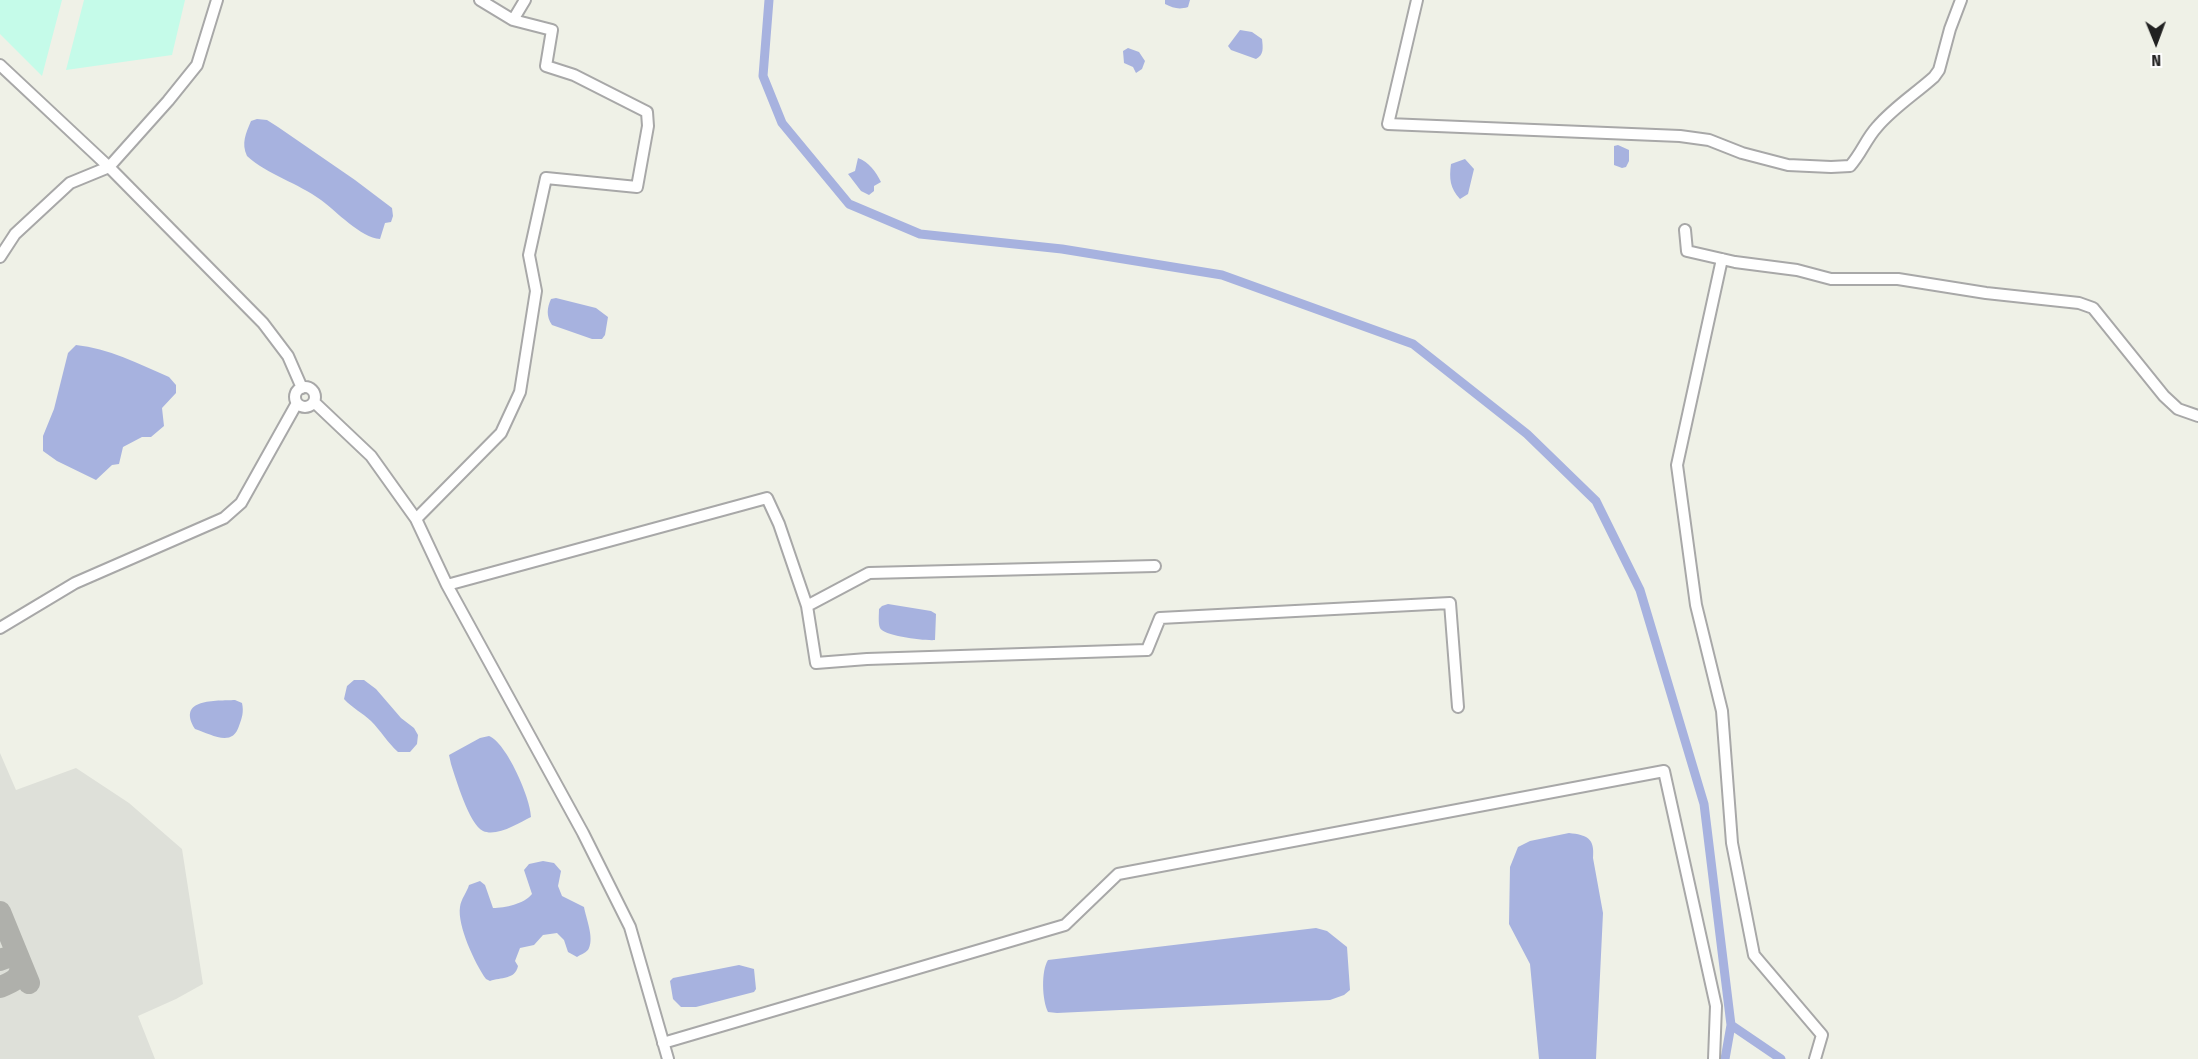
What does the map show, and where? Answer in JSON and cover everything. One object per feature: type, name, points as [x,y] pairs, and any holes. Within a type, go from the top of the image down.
[{"type":"street","points":[[0,257],[15,234],[70,183],[110,167],[168,101],[197,65],[217,0]]},
{"type":"street","points":[[416,519],[501,433],[520,392],[536,291],[529,255],[546,178],[637,186],[648,126],[646,112],[574,75],[546,66],[552,30],[513,20],[480,0]]},
{"type":"street","points":[[513,20],[525,0]]},
{"type":"street","points":[[1417,0],[1388,124],[1680,136],[1709,140],[1742,153],[1788,165],[1831,167],[1850,166],[1859,157],[1875,129],[1890,112],[1934,77],[1939,70],[1961,0]]},
{"type":"street","points":[[0,65],[110,167],[263,323],[288,356],[302,388]]},
{"type":"street","points":[[1685,230],[1687,250],[1722,259],[1797,270],[1832,279],[1898,279],[1986,293],[2079,303],[2093,308],[2164,396],[2178,409],[2198,416]]},
{"type":"street","points":[[1722,259],[1677,465],[1696,605],[1722,711],[1732,843],[1754,955],[1822,1035],[1815,1059]]},
{"type":"street","points":[[0,628],[75,583],[224,518],[241,503],[297,403],[296,392],[302,388],[310,388],[313,391],[314,402],[370,456],[416,519],[447,585],[583,833],[630,927],[668,1059]]},
{"type":"street","points":[[297,403],[300,406],[308,406],[314,402]]},
{"type":"street","points":[[447,585],[767,498],[779,524],[807,606],[816,663],[867,658],[1148,650],[1160,618],[1450,603],[1458,707]]},
{"type":"street","points":[[807,606],[869,573],[1155,566]]},
{"type":"street","points":[[663,1043],[1065,925],[1118,874],[1664,771],[1716,1006],[1714,1059]]},
{"type":"shaded area","points":[[0,753],[16,790],[76,768],[129,803],[182,849],[203,984],[138,1016],[155,1059],[0,1059]]},
{"type":"green space","points":[[0,0],[62,0],[42,76],[0,34]]},
{"type":"green space","points":[[84,0],[185,0],[172,55],[66,70]]},
{"type":"water","points":[[1165,0],[1190,0],[1188,7],[1179,8],[1165,4]]},
{"type":"water","points":[[1240,30],[1252,32],[1262,39],[1262,53],[1256,59],[1231,50],[1228,46]]},
{"type":"water","points":[[1128,48],[1139,52],[1145,61],[1142,69],[1136,73],[1133,67],[1124,63],[1123,51]]},
{"type":"water","points":[[267,120],[278,127],[392,208],[391,222],[385,223],[380,239],[365,234],[312,194],[255,163],[247,156],[244,147],[246,134],[251,121]]},
{"type":"water","points":[[1618,145],[1629,150],[1629,161],[1626,167],[1614,165],[1614,146]]},
{"type":"water","points":[[858,158],[872,168],[881,182],[874,186],[874,191],[869,195],[861,191],[848,174],[855,171]]},
{"type":"water","points":[[1465,159],[1474,169],[1468,194],[1460,199],[1451,183],[1451,164]]},
{"type":"water","points":[[556,298],[596,308],[608,317],[605,335],[602,339],[592,339],[552,325],[548,309],[551,299]]},
{"type":"water","points":[[76,345],[100,349],[123,357],[169,377],[176,385],[176,393],[162,408],[164,426],[151,437],[142,437],[123,447],[119,464],[112,465],[96,480],[57,461],[43,451],[43,436],[54,409],[68,353]]},
{"type":"water","points":[[888,604],[931,611],[936,614],[935,640],[905,637],[883,631],[879,626],[879,609]]},
{"type":"water","points":[[354,680],[364,680],[376,689],[401,718],[414,728],[418,735],[417,744],[410,752],[398,752],[371,721],[344,699],[347,686]]},
{"type":"water","points":[[235,700],[242,703],[243,712],[236,733],[220,738],[195,729],[190,719],[194,706],[209,701]]},
{"type":"water","points":[[489,736],[496,740],[510,760],[527,798],[531,817],[495,832],[483,831],[473,820],[456,780],[449,755],[480,738]]},
{"type":"water","points":[[1569,833],[1585,837],[1593,846],[1603,913],[1596,1059],[1539,1059],[1530,964],[1509,924],[1510,867],[1518,847],[1530,841]]},
{"type":"water","points":[[543,861],[554,863],[561,871],[558,886],[562,896],[584,907],[590,933],[589,948],[577,957],[568,952],[564,940],[557,933],[543,935],[534,945],[520,948],[515,961],[518,966],[514,974],[490,981],[486,979],[477,964],[464,934],[460,915],[463,898],[469,885],[480,881],[485,885],[493,908],[519,903],[532,894],[524,870],[529,864]]},
{"type":"water","points":[[1316,928],[1327,931],[1347,947],[1350,990],[1330,1000],[1057,1013],[1048,1012],[1046,1007],[1043,978],[1048,960]]},
{"type":"water","points":[[739,965],[754,969],[756,989],[754,992],[696,1007],[681,1007],[673,999],[670,981],[673,978]]},
{"type":"waterway","points":[[769,0],[763,76],[782,123],[849,204],[920,234],[1062,249],[1222,275],[1413,344],[1527,434],[1596,501],[1640,590],[1704,804],[1731,1025],[1725,1059]]},
{"type":"waterway","points":[[1731,1025],[1781,1059]]},
{"type":"taxiway","points":[[0,912],[29,983]]},
{"type":"taxiway","points":[[0,960],[12,958],[21,964],[20,973],[15,979],[0,987]]}]
